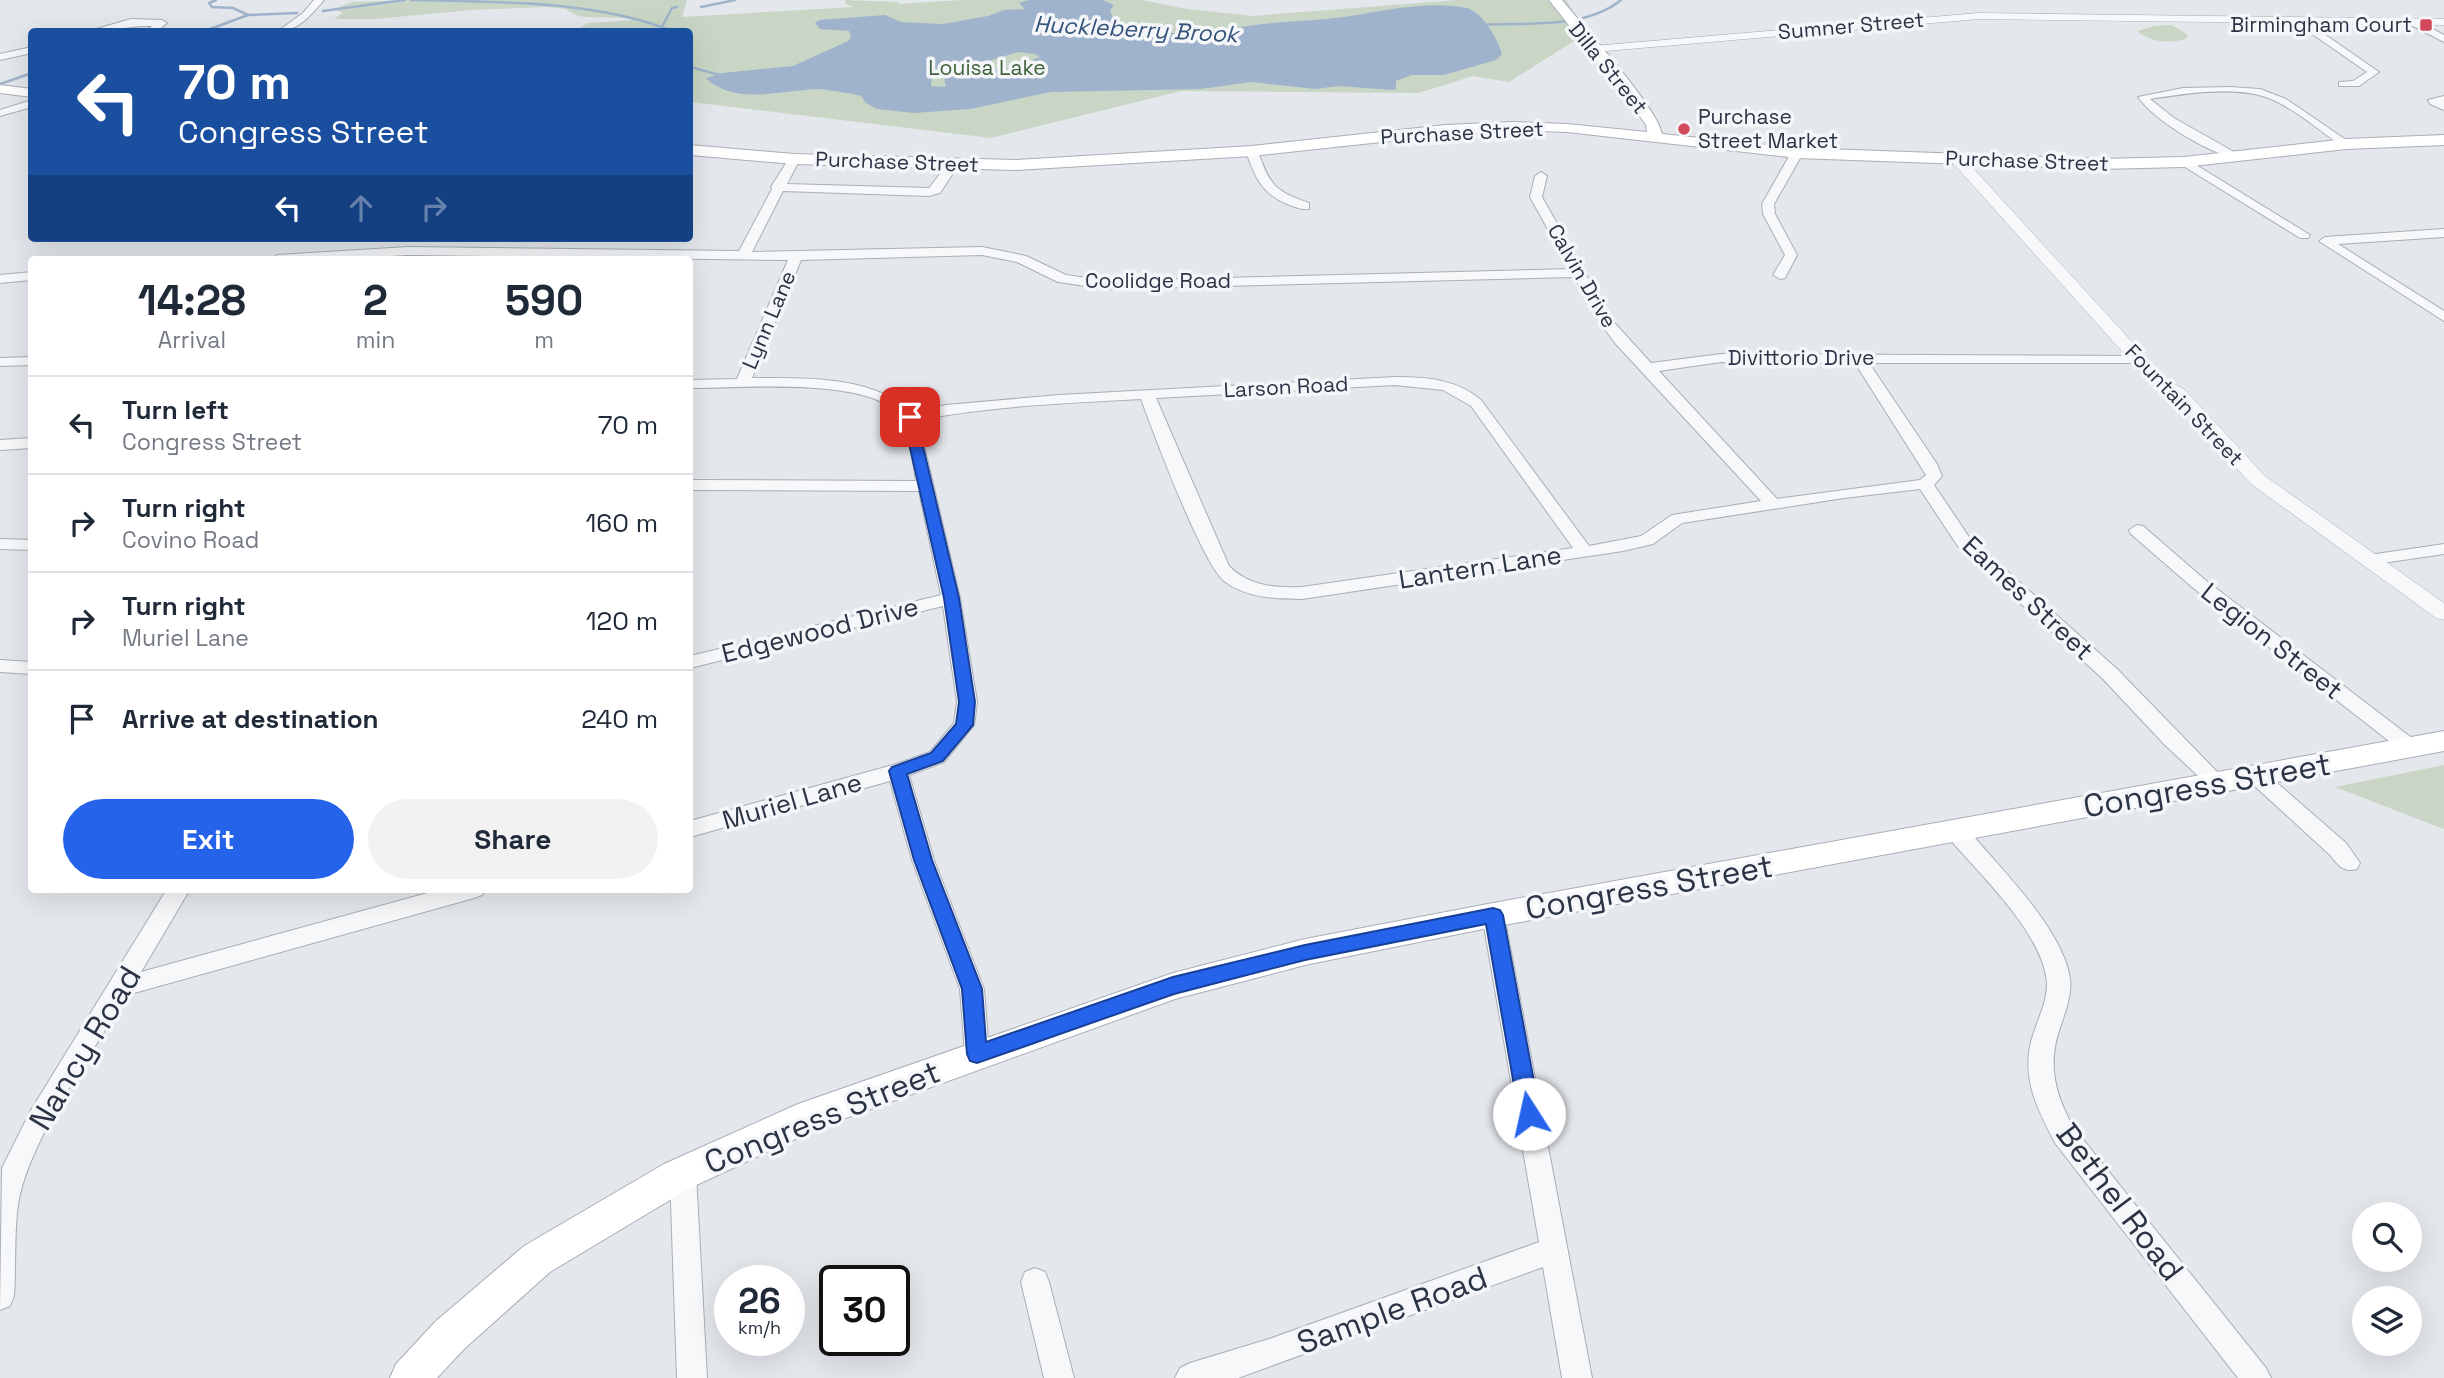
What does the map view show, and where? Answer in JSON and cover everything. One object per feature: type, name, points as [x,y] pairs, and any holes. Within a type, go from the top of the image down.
[{"type":"main road","name":"Dilla Street","points":[[1555,0],[1653,125],[1655,138]]},
{"type":"main road","points":[[0,89],[28,92]]},
{"type":"main road","name":"Purchase Street","points":[[693,150],[794,159],[1051,164],[1252,151],[1500,126],[1567,128],[1797,153],[2101,164],[2184,162],[2346,144],[2444,140]]},
{"type":"main road","name":"Congress Street","points":[[410,1378],[450,1335],[537,1259],[683,1174],[810,1115],[1173,986],[1305,952],[1493,915],[2444,741]]},
{"type":"street","points":[[287,28],[306,15],[319,0]]},
{"type":"street","name":"Sumner Street","points":[[1594,49],[1979,16],[2444,22]]},
{"type":"street","points":[[2298,20],[2374,72],[2355,84],[2343,84]]},
{"type":"street","points":[[106,28],[131,22],[162,23],[155,28]]},
{"type":"street","points":[[2412,22],[2444,39]]},
{"type":"street","points":[[5,55],[28,50]]},
{"type":"street","points":[[2232,155],[2147,104],[2143,96],[2183,91],[2230,90],[2267,94],[2282,101],[2346,144]]},
{"type":"street","points":[[2444,99],[2434,102],[2444,107]]},
{"type":"street","points":[[0,113],[28,104]]},
{"type":"street","points":[[1252,151],[1261,180],[1269,190],[1279,197],[1305,206]]},
{"type":"street","points":[[1780,275],[1791,255],[1769,214],[1768,204],[1797,153]]},
{"type":"street","points":[[744,255],[777,187],[794,159]]},
{"type":"street","name":"Fountain Street","points":[[1957,159],[2160,383],[2179,394],[2258,480],[2444,613]]},
{"type":"street","points":[[2184,162],[2304,235]]},
{"type":"street","points":[[777,187],[929,192],[936,190],[953,164]]},
{"type":"street","name":"Calvin Drive","points":[[1541,176],[1536,197],[1578,273],[1613,330],[1648,368]]},
{"type":"street","points":[[2444,233],[2325,241],[2444,317]]},
{"type":"street","name":"Coolidge Road","points":[[346,256],[408,251],[796,256],[990,252],[1021,259],[1063,279],[1108,285],[1578,273]]},
{"type":"street","name":"Lynn Lane","points":[[742,384],[796,256]]},
{"type":"street","points":[[0,279],[28,276]]},
{"type":"street","name":"Divittorio Drive","points":[[1648,368],[1721,358],[2139,359]]},
{"type":"street","points":[[1859,358],[1929,464],[1934,476],[1925,484]]},
{"type":"street","points":[[0,362],[28,361]]},
{"type":"street","points":[[1648,368],[1773,504]]},
{"type":"street","name":"Larson Road","points":[[910,417],[982,406],[1147,394],[1395,381],[1428,382],[1451,387],[1476,403],[1584,551]]},
{"type":"street","points":[[693,384],[832,385],[864,390],[890,400],[910,417]]},
{"type":"street","name":"Lantern Lane","points":[[1147,394],[1217,562],[1227,575],[1244,586],[1269,592],[1302,593],[1584,551],[1647,540],[1678,519],[1844,492],[1925,484]]},
{"type":"street","name":"Muriel Lane","points":[[693,828],[898,771],[937,757],[964,725],[967,702],[951,598],[910,417]]},
{"type":"street","points":[[3,447],[28,444]]},
{"type":"street","name":"Eames Street","points":[[1925,484],[1963,541],[2110,674],[2171,739],[2217,782]]},
{"type":"street","points":[[693,485],[927,486]]},
{"type":"street","name":"Legion Street","points":[[2137,530],[2198,583],[2410,747]]},
{"type":"street","points":[[0,544],[28,545]]},
{"type":"street","points":[[2369,560],[2444,549]]},
{"type":"street","name":"Edgewood Drive","points":[[693,661],[951,598]]},
{"type":"street","points":[[0,666],[28,668]]},
{"type":"street","points":[[898,771],[923,860],[972,989],[977,1054]]},
{"type":"street","points":[[2255,775],[2338,849],[2349,863]]},
{"type":"street","name":"Bethel Road","points":[[1956,831],[2036,930],[2054,965],[2058,992],[2040,1050],[2040,1078],[2049,1107],[2064,1135],[2256,1378]]},
{"type":"street","name":"Nancy Road","points":[[0,1296],[5,1203],[15,1168],[40,1118],[177,893]]},
{"type":"street","points":[[121,987],[460,893]]},
{"type":"street","points":[[1493,915],[1577,1378]]},
{"type":"street","points":[[683,1174],[692,1378]]},
{"type":"street","name":"Sample Road","points":[[1190,1378],[1269,1354],[1553,1250]]},
{"type":"street","points":[[1035,1282],[1059,1378]]},
{"type":"green space","name":"Louisa Lake","points":[[687,0],[682,17],[854,7],[846,4],[845,0],[899,2],[898,4],[962,0],[1141,0],[1187,9],[1252,16],[1457,0],[1566,0],[1587,33],[1509,82],[1473,76],[1418,93],[1181,91],[991,138],[693,102],[693,28],[580,28],[588,23],[634,20],[578,16],[565,9],[545,7],[471,10],[374,19],[334,19],[343,13],[334,9],[352,2]]},
{"type":"green space","points":[[2172,25],[2188,35],[2187,38],[2161,41],[2148,38],[2137,31],[2154,26]]},
{"type":"green space","points":[[2444,765],[2444,829],[2335,787]]},
{"type":"water","name":"Louisa Lake","points":[[1029,0],[1102,0],[1114,5],[1110,10],[1112,16],[1128,29],[1155,28],[1202,41],[1226,30],[1255,25],[1344,17],[1406,7],[1452,6],[1467,8],[1479,15],[1493,34],[1502,54],[1496,60],[1444,75],[1412,75],[1396,81],[1396,89],[1391,90],[1339,86],[1315,89],[1251,82],[1201,89],[1051,92],[970,109],[914,113],[877,109],[866,103],[861,96],[821,89],[759,94],[730,92],[717,87],[706,78],[722,73],[793,66],[848,41],[851,37],[849,31],[820,29],[815,23],[819,20],[885,15],[901,22],[943,24],[988,16],[1004,10],[1025,9],[1019,3]],"holes":[[[1018,52],[1040,57],[1006,69],[949,75],[944,79],[946,87],[931,86],[932,74],[942,65],[992,60]]]},
{"type":"waterway","name":"Huckleberry Brook","points":[[216,0],[209,3],[212,7],[233,8],[248,15]]},
{"type":"waterway","name":"Huckleberry Brook","points":[[323,11],[405,0]]},
{"type":"waterway","name":"Huckleberry Brook","points":[[411,0],[579,8],[663,28]]},
{"type":"waterway","points":[[701,7],[735,0]]},
{"type":"waterway","name":"Huckleberry Brook","points":[[1481,25],[1572,20],[1606,10],[1621,0]]},
{"type":"waterway","points":[[663,25],[672,8],[677,7]]},
{"type":"waterway","name":"Huckleberry Brook","points":[[248,15],[297,13]]},
{"type":"waterway","points":[[213,28],[248,15]]},
{"type":"waterway","name":"Huckleberry Brook","points":[[693,68],[720,75]]},
{"type":"waterway","points":[[0,84],[28,74]]},
{"type":"place","name":"Birmingham Court","points":[[2426,25]]},
{"type":"place","name":"Purchase Street Market","points":[[1684,129]]},
{"type":"route","points":[[910,417],[951,598],[967,702],[964,725],[956,738],[937,757],[898,771],[923,860],[972,989],[977,1054],[1173,986],[1305,952],[1493,915],[1529,1114]]}]
